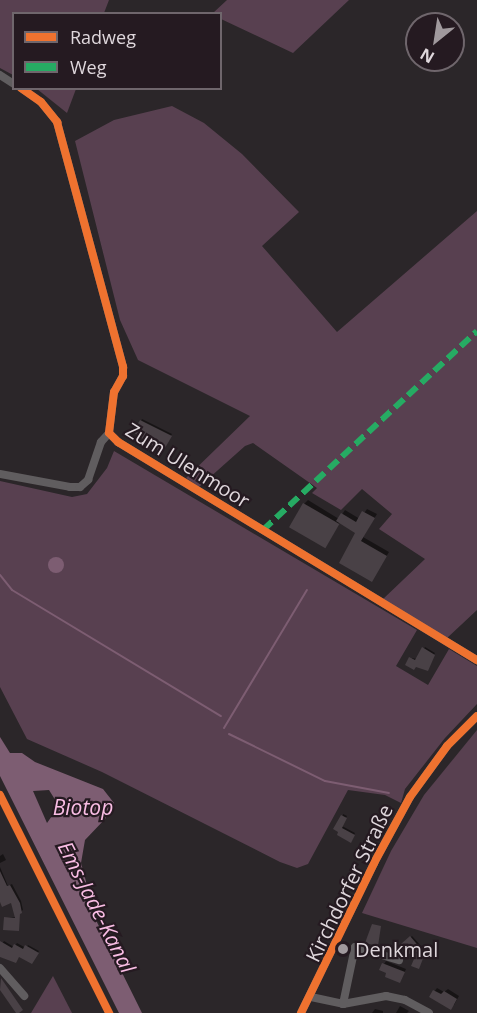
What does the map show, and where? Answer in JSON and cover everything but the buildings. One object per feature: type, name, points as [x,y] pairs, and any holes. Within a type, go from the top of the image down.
[{"type":"street","name":"Zum Ulenmoor","points":[[24,90],[41,102],[57,122],[123,367],[123,376],[114,392],[109,433],[118,442],[477,660]]},
{"type":"street","points":[[0,474],[70,487],[80,486],[88,480],[101,442],[109,433]]},
{"type":"street","name":"Kirchdorfer Straße","points":[[301,1013],[311,997],[374,863],[410,797],[447,746],[477,716]]},
{"type":"street","points":[[342,1004],[356,947],[399,960]]},
{"type":"street","points":[[0,968],[24,996]]},
{"type":"street","points":[[311,997],[342,1004],[386,996],[405,1000],[429,1013]]},
{"type":"shaded area","points":[[0,0],[109,0],[104,12],[12,12],[12,74],[0,68]]},
{"type":"shaded area","points":[[227,0],[349,0],[293,53],[222,19],[222,12],[214,12]]},
{"type":"shaded area","points":[[38,90],[76,90],[67,113]]},
{"type":"shaded area","points":[[172,106],[204,123],[242,154],[299,212],[262,246],[337,332],[477,211],[477,610],[446,639],[382,600],[425,559],[379,529],[392,514],[362,489],[341,510],[312,493],[317,488],[253,443],[245,446],[199,487],[186,478],[250,416],[138,360],[120,320],[75,141],[114,120]]},
{"type":"shaded area","points":[[114,451],[417,630],[396,666],[428,685],[449,649],[477,666],[477,704],[445,738],[405,789],[401,803],[385,795],[348,790],[308,864],[297,868],[280,862],[102,772],[27,739],[0,687],[0,481],[72,497],[87,494],[107,468]]},
{"type":"shaded area","points":[[477,730],[477,948],[362,913],[391,851],[424,795]]},
{"type":"shaded area","points":[[53,976],[72,1013],[31,1013]]},
{"type":"water","points":[[56,557],[64,565],[56,573],[48,565]]},
{"type":"water","name":"Biotop","points":[[0,737],[10,753],[22,753],[35,762],[103,789],[114,803],[105,819],[85,840],[81,863],[88,889],[86,900],[142,1013],[119,1013],[0,776]],"holes":[[[49,790],[59,806],[47,823],[33,791]]]},
{"type":"waterway","points":[[0,575],[12,590],[221,716]]},
{"type":"waterway","points":[[224,728],[307,590]]},
{"type":"waterway","points":[[229,734],[325,781],[389,793]]},
{"type":"marked path","points":[[263,530],[477,331]]},
{"type":"cycle path","points":[[24,90],[41,102],[57,122],[123,367],[123,376],[114,392],[109,433],[118,442],[477,660]]},
{"type":"cycle path","points":[[301,1013],[374,863],[410,797],[447,746],[477,716]]},
{"type":"cycle path","points":[[0,795],[109,1013]]},
{"type":"place","name":"Denkmal","points":[[343,949]]},
{"type":"water label","name":"Ems-Jade-Kanal","points":[[97,907]]}]
